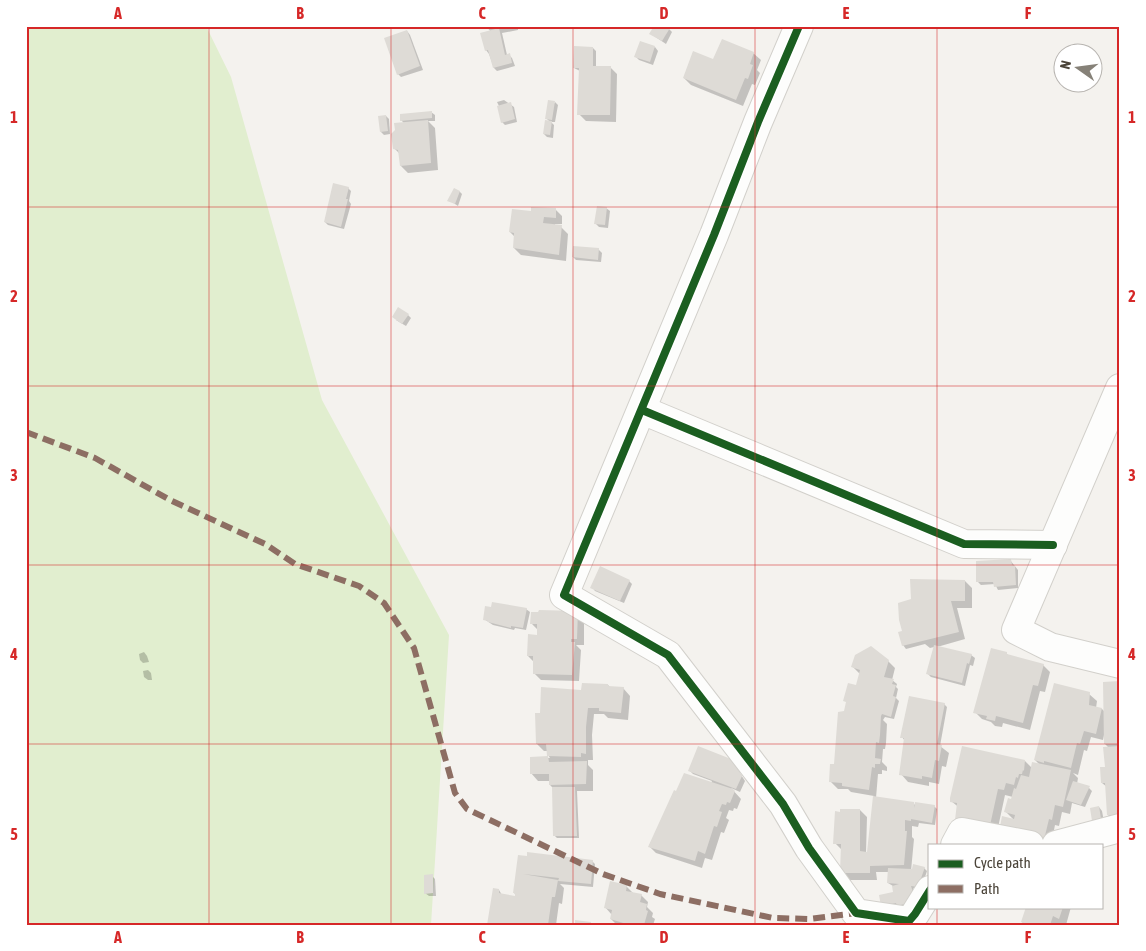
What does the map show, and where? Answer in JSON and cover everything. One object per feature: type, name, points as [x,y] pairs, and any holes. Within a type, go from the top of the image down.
[{"type":"street","points":[[799,26],[564,595],[668,655],[783,804],[809,848],[856,913],[909,921],[915,919],[928,894]]},
{"type":"street","points":[[1120,388],[1114,418],[1053,545],[1016,630],[1050,647],[1120,664]]},
{"type":"street","points":[[642,410],[964,544],[1053,545]]},
{"type":"street","points":[[1060,844],[1120,828]]},
{"type":"street","points":[[956,844],[962,832],[1025,844]]},
{"type":"green space","points":[[26,26],[206,26],[231,77],[322,400],[449,635],[431,925],[26,925]]},
{"type":"building","points":[[654,26],[667,26],[670,28],[662,41],[649,34]]},
{"type":"building","points":[[499,28],[505,55],[510,53],[512,63],[493,68],[488,50],[485,51],[480,33]]},
{"type":"building","points":[[407,30],[420,66],[397,75],[384,38]]},
{"type":"building","points":[[722,39],[754,52],[750,64],[753,65],[748,79],[745,78],[736,100],[683,78],[693,51],[713,59]]},
{"type":"building","points":[[640,41],[655,46],[650,62],[634,57]]},
{"type":"building","points":[[574,46],[593,47],[593,66],[611,66],[610,115],[577,115],[579,68],[573,68]]},
{"type":"building","points":[[548,100],[555,101],[552,120],[545,119]]},
{"type":"building","points":[[511,102],[515,119],[501,123],[497,106]]},
{"type":"building","points":[[432,111],[432,118],[400,121],[400,114]]},
{"type":"building","points":[[386,115],[388,131],[380,132],[378,116]]},
{"type":"building","points":[[428,120],[431,163],[400,166],[398,150],[393,149],[391,134],[395,130],[394,123]]},
{"type":"building","points":[[545,120],[552,121],[550,135],[543,134]]},
{"type":"building","points":[[333,183],[349,187],[341,227],[324,222]]},
{"type":"building","points":[[454,188],[460,191],[455,204],[447,201]]},
{"type":"building","points":[[597,206],[607,207],[605,225],[594,224]]},
{"type":"building","points":[[531,207],[556,208],[556,218],[544,217],[543,223],[562,225],[559,255],[513,248],[514,233],[509,232],[512,209],[531,211]]},
{"type":"building","points":[[573,246],[599,248],[598,260],[572,257]]},
{"type":"building","points":[[398,307],[409,314],[402,324],[392,317]]},
{"type":"building","points":[[1011,559],[1012,565],[1015,566],[1016,585],[994,587],[993,582],[976,582],[976,561]]},
{"type":"building","points":[[600,566],[630,580],[620,601],[590,588]]},
{"type":"building","points":[[910,579],[965,580],[965,601],[951,601],[959,632],[902,646],[898,632],[902,631],[898,603],[911,599]]},
{"type":"building","points":[[492,602],[527,608],[523,628],[511,626],[511,628],[483,620],[485,606],[491,607]]},
{"type":"building","points":[[539,610],[578,611],[577,639],[571,639],[571,642],[575,642],[572,675],[533,674],[533,656],[527,656],[528,634],[537,635],[537,624],[530,624],[531,612],[538,612]]},
{"type":"building","points":[[934,645],[972,654],[969,664],[967,663],[962,683],[926,674]]},
{"type":"building","points":[[871,646],[889,660],[884,677],[894,679],[892,684],[896,685],[893,696],[896,697],[891,717],[882,714],[881,716],[879,743],[876,742],[875,758],[881,759],[880,764],[875,764],[875,768],[872,767],[869,790],[842,786],[842,783],[829,782],[830,764],[834,764],[838,712],[844,711],[846,702],[843,701],[848,683],[856,685],[860,670],[851,667],[855,655]]},
{"type":"building","points":[[991,648],[1044,664],[1038,686],[1033,685],[1023,723],[996,716],[995,721],[986,719],[987,716],[973,713]]},
{"type":"building","points":[[1120,681],[1120,742],[1117,742],[1117,744],[1104,744],[1103,682]]},
{"type":"building","points":[[582,683],[624,687],[621,713],[599,711],[599,708],[588,708],[586,754],[581,753],[581,757],[547,756],[546,744],[536,744],[535,713],[540,713],[541,687],[581,690]]},
{"type":"building","points":[[1054,683],[1090,692],[1089,705],[1102,708],[1096,734],[1084,731],[1080,744],[1077,743],[1071,768],[1034,760]]},
{"type":"building","points":[[909,696],[945,703],[937,744],[942,745],[939,761],[935,760],[932,778],[922,776],[922,779],[899,775],[904,738],[900,738]]},
{"type":"building","points":[[698,746],[731,759],[742,776],[736,789],[688,771]]},
{"type":"building","points":[[962,746],[1025,760],[1024,771],[1022,774],[1019,774],[1018,778],[1016,777],[1014,785],[1006,783],[1004,790],[998,789],[989,830],[955,820],[957,803],[950,802],[950,798]]},
{"type":"building","points":[[1120,746],[1120,815],[1107,815],[1105,783],[1101,783],[1100,767],[1105,767],[1103,747]]},
{"type":"building","points":[[548,756],[549,762],[587,761],[586,784],[549,785],[549,774],[530,774],[530,757]]},
{"type":"building","points":[[1032,762],[1071,770],[1063,807],[1055,805],[1052,820],[1049,819],[1043,844],[999,832],[1002,816],[1014,819],[1015,815],[1004,812],[1008,798],[1011,799],[1021,775],[1029,777]]},
{"type":"building","points":[[684,773],[735,791],[730,803],[722,804],[719,811],[722,812],[717,827],[714,826],[705,854],[698,851],[695,861],[648,847],[674,790],[676,791]]},
{"type":"building","points":[[1073,781],[1090,786],[1081,805],[1066,800]]},
{"type":"building","points":[[552,787],[575,787],[577,836],[553,836]]},
{"type":"building","points":[[873,796],[914,802],[914,808],[915,802],[935,805],[932,823],[911,819],[911,821],[905,820],[905,831],[907,831],[904,865],[870,866],[870,873],[840,873],[841,844],[833,844],[835,811],[840,812],[840,809],[860,809],[860,851],[867,852]]},
{"type":"building","points":[[1099,806],[1101,819],[1092,821],[1090,808]]},
{"type":"building","points":[[527,852],[593,860],[591,884],[558,881],[559,878],[523,874],[558,880],[555,897],[552,897],[548,925],[487,925],[493,888],[499,889],[499,893],[515,896],[515,893],[513,893],[518,855],[527,856]]},
{"type":"building","points":[[913,864],[925,867],[918,887],[911,886],[916,901],[897,906],[896,903],[881,906],[879,895],[893,892],[892,886],[899,884],[887,883],[888,868],[912,869]]},
{"type":"building","points":[[433,874],[433,893],[424,894],[424,875]]},
{"type":"building","points":[[610,881],[627,885],[626,891],[642,894],[640,902],[647,904],[646,910],[648,911],[644,925],[630,925],[610,919],[612,910],[604,908]]},
{"type":"building","points":[[1026,908],[1063,908],[1059,919],[1053,916],[1050,925],[1029,925],[1021,922]]},
{"type":"building","points":[[575,920],[591,922],[591,925],[575,925]]},
{"type":"marked path","points":[[26,432],[95,458],[170,500],[265,544],[295,564],[359,586],[384,603],[414,648],[455,793],[467,809],[603,874],[660,894],[773,918],[809,919],[856,913]]},
{"type":"cycle path","points":[[799,26],[564,595],[668,655],[783,804],[809,848],[856,913],[909,921],[928,893]]},
{"type":"cycle path","points":[[642,410],[964,544],[1053,545]]}]
